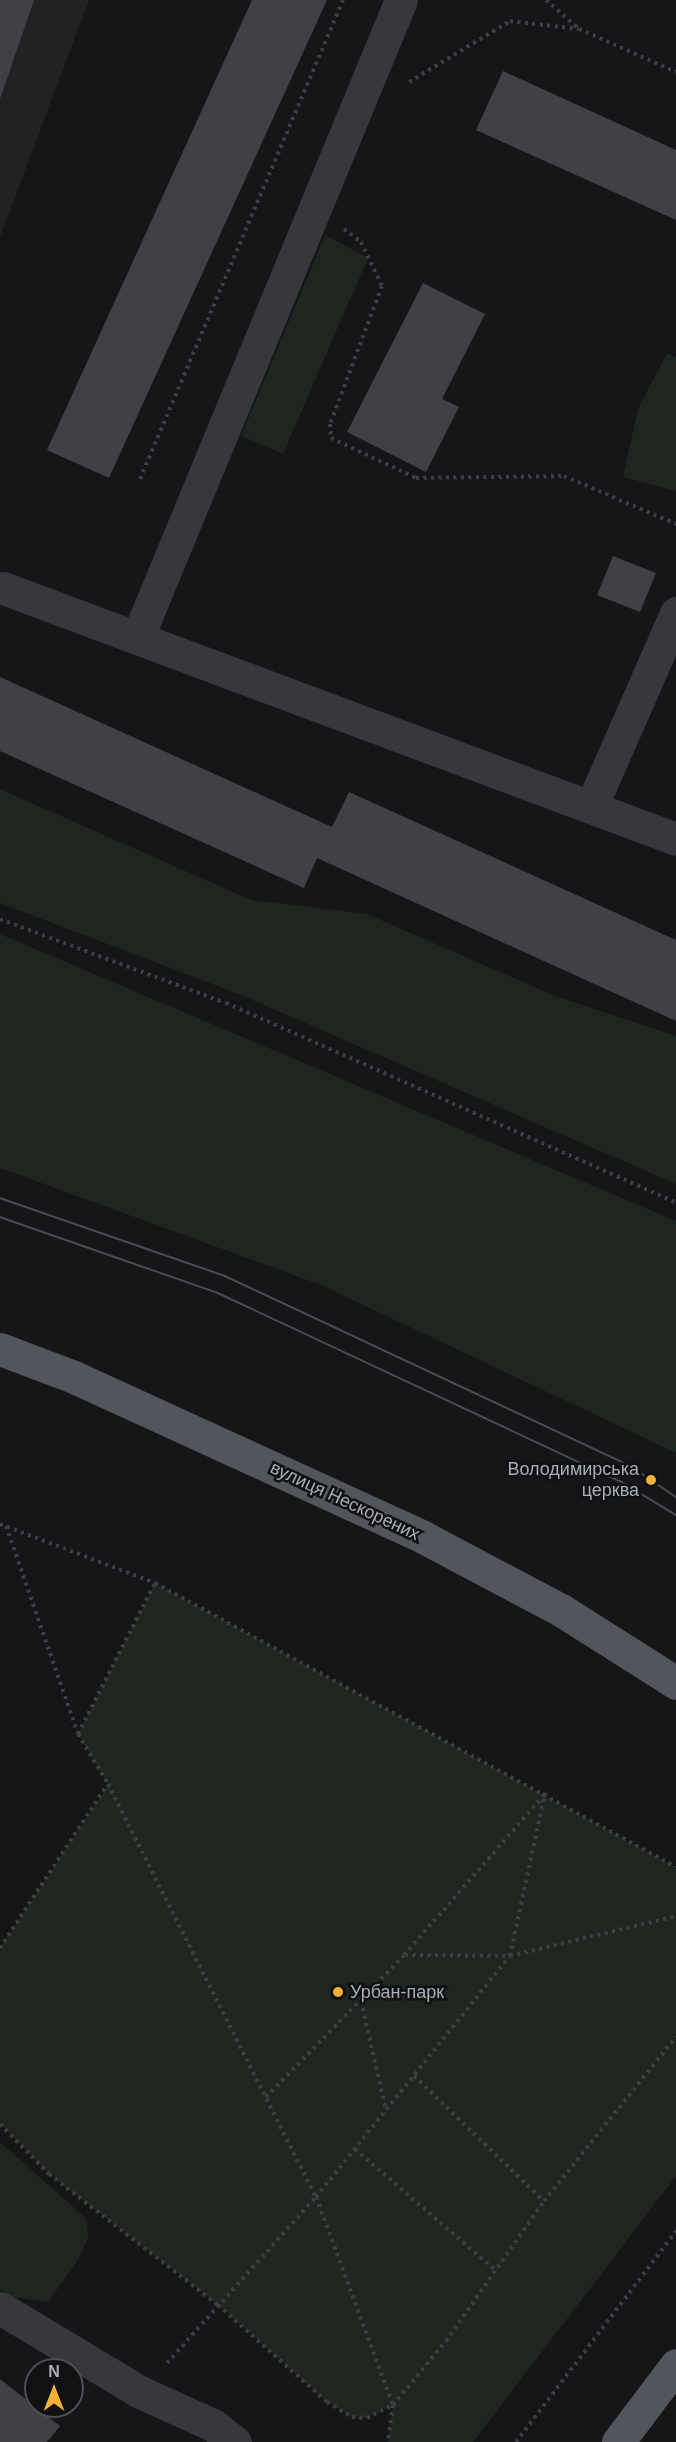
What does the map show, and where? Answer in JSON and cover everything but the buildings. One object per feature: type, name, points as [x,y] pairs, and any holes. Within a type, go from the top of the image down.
[{"type":"main road","name":"вулиця Нескорених","points":[[0,1349],[74,1377],[423,1537],[561,1610],[676,1683]]},
{"type":"main road","points":[[618,2442],[676,2364]]},
{"type":"lane","points":[[138,636],[401,0]]},
{"type":"lane","points":[[3,588],[138,636],[676,839]]},
{"type":"lane","points":[[591,807],[676,613]]},
{"type":"lane","points":[[0,2308],[141,2392],[213,2425],[235,2442]]},
{"type":"path","points":[[141,479],[342,0]]},
{"type":"path","points":[[546,0],[579,29]]},
{"type":"path","points":[[402,87],[510,21],[579,29],[676,72]]},
{"type":"path","points":[[315,207],[362,242],[382,286],[330,424],[331,438],[416,478],[564,476],[676,524]]},
{"type":"path","points":[[0,919],[226,1004],[676,1202]]},
{"type":"path","points":[[0,1524],[155,1583],[545,1793],[676,1867]]},
{"type":"path","points":[[6,1526],[78,1734],[108,1784],[316,2197],[393,2405],[388,2442]]},
{"type":"path","points":[[78,1734],[155,1583]]},
{"type":"path","points":[[0,1948],[108,1784]]},
{"type":"path","points":[[266,2098],[404,1955],[545,1793]]},
{"type":"path","points":[[141,2392],[316,2197],[510,1956],[545,1793]]},
{"type":"path","points":[[404,1955],[510,1956],[676,1916]]},
{"type":"path","points":[[361,2000],[386,2110]]},
{"type":"path","points":[[0,2124],[49,2174],[218,2305],[327,2402],[352,2417],[367,2418],[393,2405],[446,2341],[494,2269],[544,2201],[676,2037]]},
{"type":"path","points":[[414,2076],[544,2201]]},
{"type":"path","points":[[355,2148],[494,2269]]},
{"type":"path","points":[[516,2442],[676,2231]]},
{"type":"shaded area","points":[[0,0],[89,0],[0,237]]},
{"type":"shaded area","points":[[325,235],[368,258],[283,454],[241,436]]},
{"type":"shaded area","points":[[667,353],[676,357],[676,491],[623,477],[638,409]]},
{"type":"shaded area","points":[[0,789],[251,900],[367,914],[555,996],[676,1036],[676,1184],[241,995],[0,903]]},
{"type":"shaded area","points":[[0,934],[676,1221],[676,1453],[321,1285],[0,1168]]},
{"type":"shaded area","name":"Урбан-парк","points":[[155,1583],[676,1867],[676,2176],[473,2442],[388,2442],[393,2405],[367,2418],[352,2417],[327,2402],[218,2305],[49,2174],[0,2124],[0,1948],[108,1785],[78,1734]]},
{"type":"shaded area","points":[[0,2142],[87,2219],[88,2238],[76,2263],[48,2302],[11,2297],[0,2289]]},
{"type":"tram line","points":[[0,1198],[225,1276],[629,1465],[676,1497]]},
{"type":"tram line","points":[[0,1217],[218,1293],[620,1481],[676,1515]]},
{"type":"place","name":"Володимирська церква","points":[[651,1480]]},
{"type":"place","name":"Урбан-парк","points":[[338,1992]]}]
